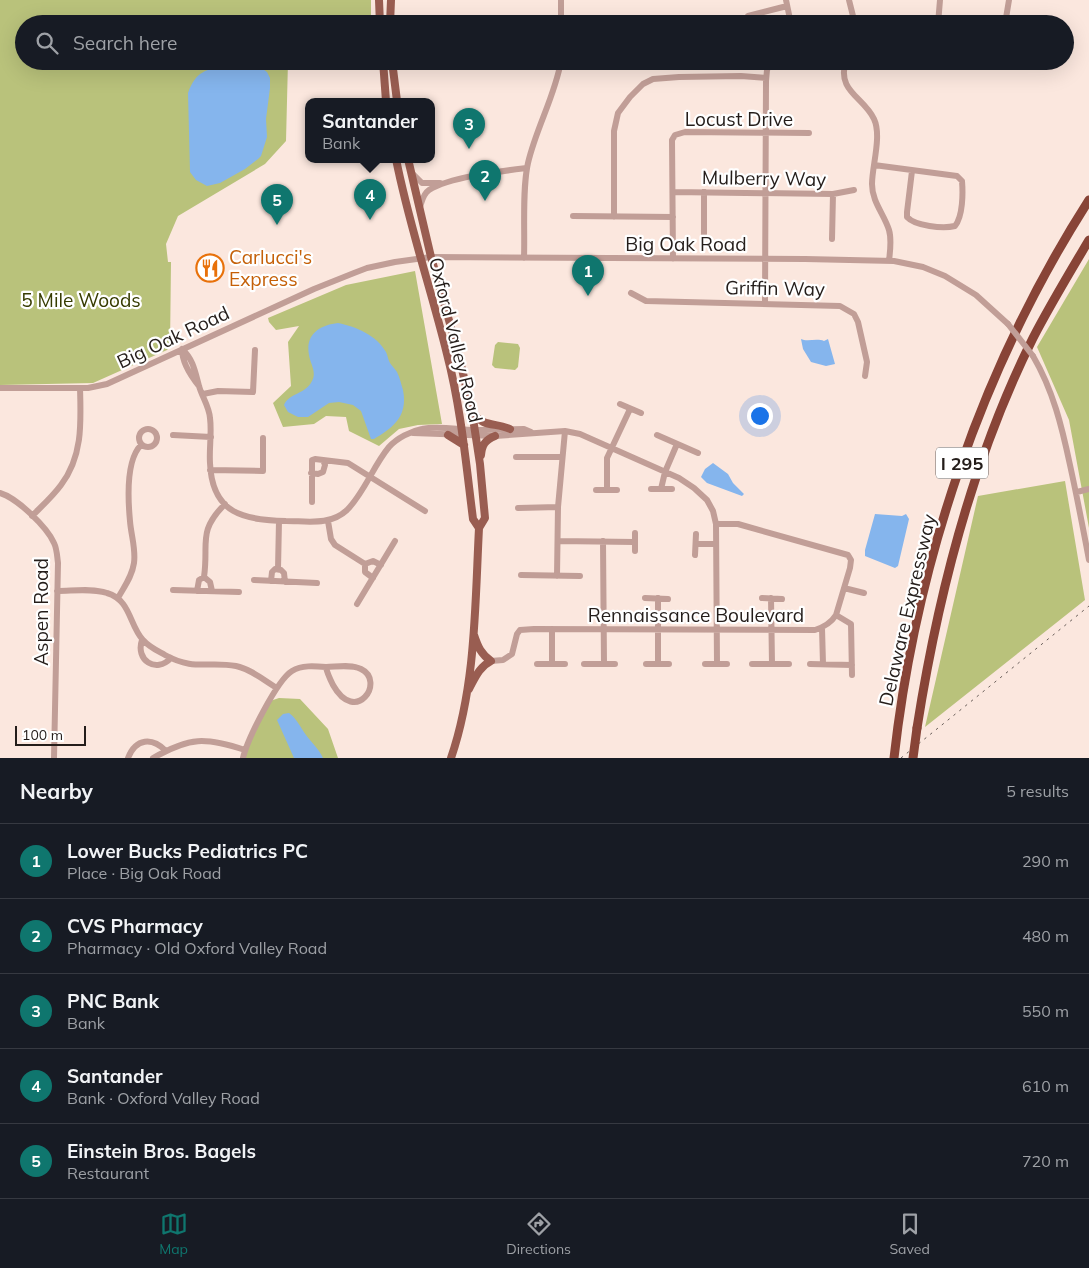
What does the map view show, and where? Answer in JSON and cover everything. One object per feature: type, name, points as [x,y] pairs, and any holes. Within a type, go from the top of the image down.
[{"type":"highway","name":"Delaware Expressway","points":[[894,758],[911,651],[926,582],[946,511],[968,445],[997,373],[1036,291],[1088,201]]},
{"type":"highway","name":"Delaware Expressway","points":[[913,758],[937,616],[952,555],[970,496],[992,432],[1021,365],[1056,297],[1089,240]]},
{"type":"main road","points":[[379,0],[380,15]]},
{"type":"main road","points":[[390,15],[391,0]]},
{"type":"main road","points":[[384,70],[386,98]]},
{"type":"main road","points":[[393,70],[398,98]]},
{"type":"main road","name":"Oxford Valley Road","points":[[397,163],[420,259],[448,355],[464,445],[472,519],[479,528]]},
{"type":"main road","name":"Oxford Valley Road","points":[[409,163],[431,256],[458,352],[472,412],[480,464],[484,518],[479,528],[473,633],[466,695],[459,732],[451,758]]},
{"type":"main road","points":[[472,412],[477,419],[485,424],[510,429]]},
{"type":"main road","points":[[448,435],[464,445]]},
{"type":"main road","points":[[480,464],[482,446],[489,438],[494,436]]},
{"type":"main road","points":[[466,695],[479,670],[491,661],[479,649],[473,633]]},
{"type":"street","points":[[561,0],[561,15]]},
{"type":"street","points":[[849,0],[852,15]]},
{"type":"street","points":[[939,15],[940,0]]},
{"type":"street","points":[[1006,15],[1009,0]]},
{"type":"street","points":[[751,15],[786,3]]},
{"type":"street","points":[[524,258],[527,168],[560,70]]},
{"type":"street","points":[[765,303],[767,70]]},
{"type":"street","points":[[844,70],[845,82],[850,91],[871,114],[877,126],[872,185],[874,200],[889,230],[889,261]]},
{"type":"street","points":[[614,217],[614,130],[618,113],[643,84],[654,80],[678,77],[741,76],[766,78]]},
{"type":"street","name":"Locust Drive","points":[[672,259],[672,140],[675,134],[685,132],[808,134]]},
{"type":"street","points":[[874,165],[957,176],[962,181],[963,188],[959,218],[954,226],[914,223],[908,217],[912,171]]},
{"type":"street","points":[[420,207],[424,194],[429,190],[451,182],[496,171],[527,168]]},
{"type":"street","points":[[412,173],[420,182],[425,184],[451,182]]},
{"type":"street","name":"Mulberry Way","points":[[673,192],[833,194],[854,190]]},
{"type":"street","points":[[704,192],[704,234]]},
{"type":"street","points":[[832,238],[833,194]]},
{"type":"street","points":[[573,216],[673,217]]},
{"type":"street","name":"Big Oak Road","points":[[0,388],[96,387],[116,380],[314,289],[354,273],[394,262],[431,256],[889,261],[923,267],[945,276],[976,295],[1008,324],[1033,356],[1043,373],[1057,410],[1089,560]]},
{"type":"street","name":"Griffin Way","points":[[631,293],[646,301],[834,305],[847,309],[854,314],[858,322],[867,362],[865,376]]},
{"type":"street","points":[[182,349],[182,358],[191,377],[199,387],[209,410],[211,437],[210,470],[213,484],[225,504],[236,513],[249,518],[314,522],[328,521],[342,514],[350,506],[393,443],[412,433],[428,428],[494,436],[565,431],[580,434],[665,472],[694,488],[707,500],[713,511],[716,524],[717,664]]},
{"type":"street","points":[[202,394],[218,391],[254,392],[255,350]]},
{"type":"street","points":[[32,516],[63,483],[72,465],[80,435],[80,388]]},
{"type":"street","points":[[620,404],[641,413]]},
{"type":"street","points":[[607,490],[608,458],[630,408]]},
{"type":"street","points":[[475,433],[510,429],[524,429],[531,432]]},
{"type":"street","points":[[557,576],[558,507],[565,431]]},
{"type":"street","points":[[412,433],[448,435],[462,432]]},
{"type":"street","points":[[173,435],[211,437]]},
{"type":"street","points":[[657,435],[698,453]]},
{"type":"street","points":[[210,470],[263,471],[263,438]]},
{"type":"street","points":[[661,489],[665,472],[677,444]]},
{"type":"street","points":[[118,598],[130,577],[134,561],[135,552],[130,520],[130,484],[134,457],[141,445]]},
{"type":"street","points":[[516,457],[562,457]]},
{"type":"street","points":[[312,502],[312,460],[323,460],[348,462],[425,510]]},
{"type":"street","points":[[311,473],[318,474],[323,472],[325,465],[323,460]]},
{"type":"street","points":[[651,489],[672,489]]},
{"type":"street","points":[[596,490],[617,490]]},
{"type":"street","points":[[1076,492],[1089,490]]},
{"type":"street","name":"Aspen Road","points":[[0,493],[17,501],[49,534],[56,548],[58,563],[54,758]]},
{"type":"street","points":[[204,577],[205,534],[215,514],[225,504]]},
{"type":"street","points":[[518,508],[558,507]]},
{"type":"street","points":[[278,569],[279,521]]},
{"type":"street","points":[[328,521],[331,539],[335,545],[365,564]]},
{"type":"street","points":[[716,524],[738,524],[848,555],[851,560],[836,615],[851,624],[852,675]]},
{"type":"street","points":[[635,533],[635,550]]},
{"type":"street","points":[[696,534],[696,555]]},
{"type":"street","points":[[357,604],[395,541]]},
{"type":"street","points":[[558,541],[634,542]]},
{"type":"street","points":[[603,541],[604,664]]},
{"type":"street","points":[[696,544],[716,544]]},
{"type":"street","points":[[365,564],[372,561],[381,565]]},
{"type":"street","points":[[365,564],[365,572],[373,578]]},
{"type":"street","points":[[271,581],[272,572],[278,569]]},
{"type":"street","points":[[278,569],[284,573],[285,582]]},
{"type":"street","points":[[521,575],[580,576]]},
{"type":"street","points":[[197,591],[199,580],[204,577]]},
{"type":"street","points":[[204,577],[210,582],[212,592]]},
{"type":"street","points":[[254,580],[317,583]]},
{"type":"street","points":[[844,588],[864,593]]},
{"type":"street","points":[[173,590],[239,592]]},
{"type":"street","points":[[57,591],[102,592],[118,598],[129,611],[142,640],[171,658],[192,665],[239,667],[277,688]]},
{"type":"street","points":[[645,598],[668,599]]},
{"type":"street","points":[[658,598],[658,664]]},
{"type":"street","points":[[762,598],[782,599]]},
{"type":"street","points":[[771,598],[772,664]]},
{"type":"street","name":"Rennaissance Boulevard","points":[[491,661],[503,660],[512,654],[517,634],[520,630],[815,630],[822,628],[836,615]]},
{"type":"street","points":[[822,628],[824,664]]},
{"type":"street","points":[[552,629],[552,664]]},
{"type":"street","points":[[142,640],[140,651],[150,663],[161,665],[171,658]]},
{"type":"street","points":[[537,664],[565,664]]},
{"type":"street","points":[[584,664],[615,664]]},
{"type":"street","points":[[646,664],[669,664]]},
{"type":"street","points":[[705,664],[727,664]]},
{"type":"street","points":[[752,664],[789,664]]},
{"type":"street","points":[[810,664],[852,664]]},
{"type":"street","points":[[244,758],[245,750],[253,731],[277,688],[287,675],[297,668],[306,666],[354,666],[363,669],[370,678],[371,685],[368,693],[363,699],[356,702],[345,700],[339,695],[327,674],[326,667]]},
{"type":"street","points":[[154,758],[183,744],[202,740],[245,750]]},
{"type":"street","points":[[128,758],[137,745],[147,741],[155,742],[166,751]]},
{"type":"green space","name":"5 Mile Woods","points":[[0,0],[371,0],[371,15],[15,15],[15,70],[288,70],[286,141],[265,164],[178,216],[166,244],[168,262],[171,262],[170,347],[167,350],[93,383],[0,385]]},
{"type":"green space","points":[[1089,259],[1089,528],[1069,420],[1037,347]]},
{"type":"green space","points":[[415,271],[442,424],[418,425],[399,429],[379,446],[349,431],[346,417],[326,416],[314,424],[283,427],[273,403],[291,386],[288,342],[299,326],[276,330],[268,318],[346,285]]},
{"type":"green space","points":[[498,342],[518,344],[520,348],[518,367],[515,370],[495,368],[492,365],[495,345]]},
{"type":"green space","points":[[1065,481],[1085,600],[925,727],[978,496]]},
{"type":"green space","points":[[279,698],[300,699],[328,729],[338,758],[243,758],[270,701]]},
{"type":"water","points":[[208,70],[264,70],[270,78],[266,119],[267,137],[261,156],[245,169],[220,183],[207,186],[196,180],[190,172],[188,93],[195,80]]},
{"type":"water","points":[[338,323],[359,329],[377,341],[386,352],[389,362],[400,379],[404,399],[401,414],[388,430],[374,439],[371,439],[361,411],[353,405],[339,402],[329,403],[308,417],[298,417],[288,412],[284,405],[290,398],[306,389],[312,381],[314,371],[308,348],[312,336],[320,328]]},
{"type":"water","points":[[801,339],[824,341],[828,339],[835,364],[826,366],[811,362],[803,349]]},
{"type":"water","points":[[713,463],[728,474],[733,483],[744,494],[742,496],[707,483],[701,477],[705,469]]},
{"type":"water","points":[[875,514],[902,516],[906,514],[909,519],[898,566],[895,568],[865,556]]},
{"type":"water","points":[[289,713],[323,758],[294,758],[277,720],[283,714]]},
{"type":"railway","points":[[901,758],[1089,606]]},
{"type":"place","name":"PNC Bank","points":[[469,149]]},
{"type":"place","name":"CVS Pharmacy","points":[[485,201]]},
{"type":"place","name":"Santander","points":[[370,220]]},
{"type":"place","name":"Einstein Bros. Bagels","points":[[277,225]]},
{"type":"place","name":"Carlucci's Express","points":[[210,268]]},
{"type":"place","name":"Lower Bucks Pediatrics PC","points":[[588,296]]}]
